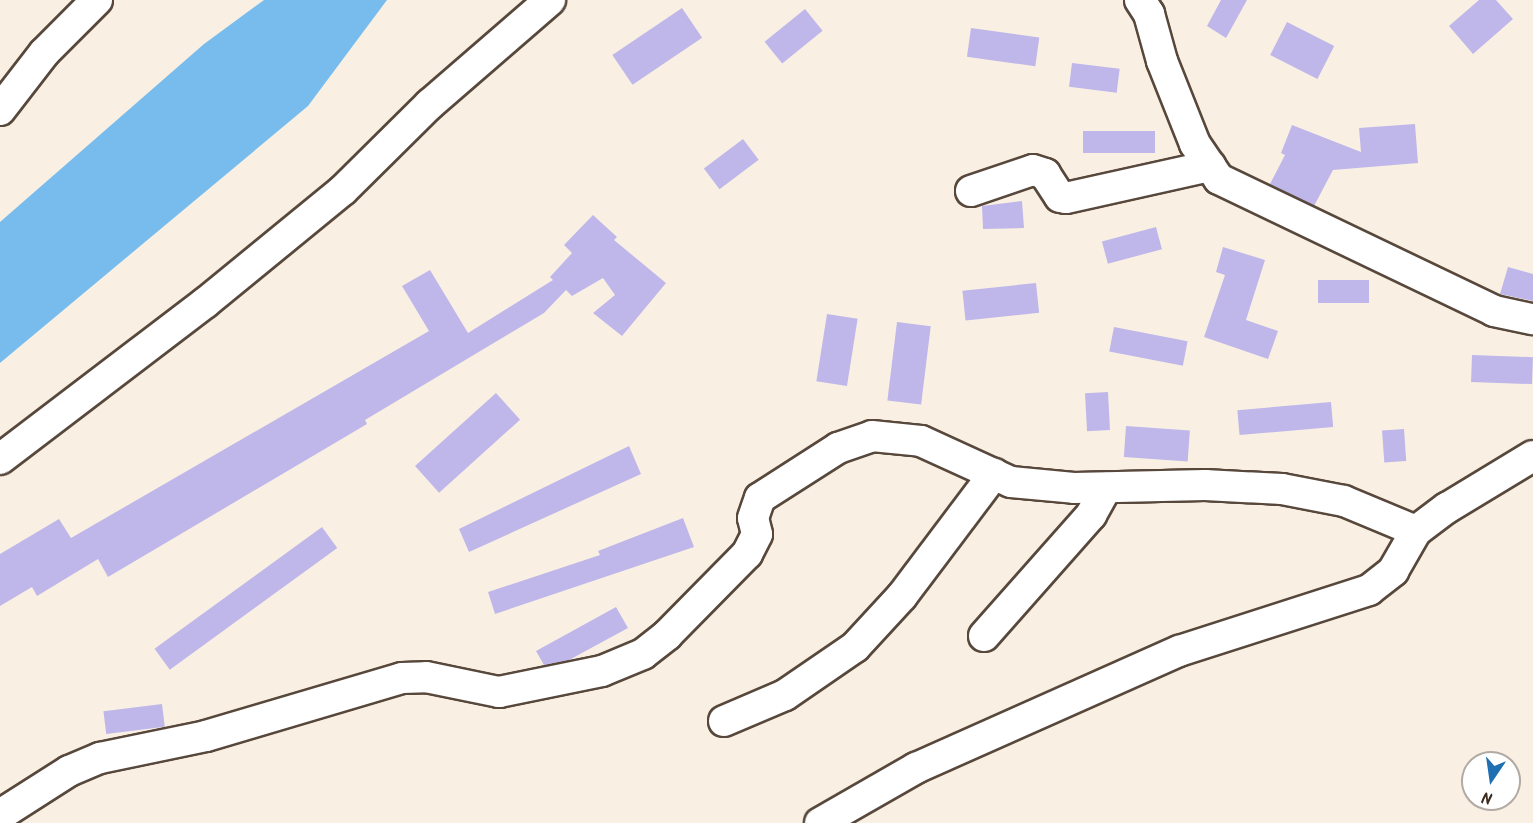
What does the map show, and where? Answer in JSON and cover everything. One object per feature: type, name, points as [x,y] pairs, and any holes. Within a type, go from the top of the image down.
[{"type":"street","points":[[0,110],[44,53],[96,0]]},
{"type":"street","points":[[0,459],[205,303],[343,190],[430,104],[550,0]]},
{"type":"street","points":[[1140,0],[1149,14],[1162,62],[1195,144],[1219,179],[1494,311],[1533,319]]},
{"type":"street","points":[[971,191],[1033,170],[1045,174],[1060,197],[1066,198],[1210,166]]},
{"type":"street","points":[[0,815],[69,771],[100,758],[206,736],[363,688],[426,677],[500,692],[602,671],[643,654],[667,635],[747,554],[757,534],[753,518],[760,498],[838,448],[872,436],[902,437],[921,441],[1011,482],[1106,488],[1205,485],[1282,489],[1344,501],[1416,531]]},
{"type":"street","points":[[820,823],[916,768],[1179,651],[1369,590],[1393,571],[1416,531],[1447,508],[1533,456]]},
{"type":"street","points":[[724,721],[785,695],[855,647],[902,596],[993,474]]},
{"type":"street","points":[[984,636],[1091,515],[1106,488]]},
{"type":"water","points":[[264,0],[387,0],[308,106],[0,363],[0,222],[204,44]]},
{"type":"building","points":[[1221,0],[1247,0],[1226,38],[1207,26]]},
{"type":"building","points":[[1479,0],[1496,0],[1513,19],[1473,54],[1449,26]]},
{"type":"building","points":[[682,8],[702,38],[632,85],[612,55]]},
{"type":"building","points":[[805,9],[823,31],[782,63],[765,42]]},
{"type":"building","points":[[1287,22],[1334,46],[1317,79],[1270,55]]},
{"type":"building","points":[[971,28],[1039,38],[1035,66],[967,57]]},
{"type":"building","points":[[1072,63],[1120,69],[1117,93],[1069,87]]},
{"type":"building","points":[[1415,124],[1418,163],[1333,170],[1314,206],[1270,184],[1285,155],[1281,153],[1292,125],[1361,152],[1359,128]]},
{"type":"building","points":[[1083,131],[1155,131],[1155,153],[1083,153]]},
{"type":"building","points":[[743,139],[759,160],[720,189],[704,168]]},
{"type":"building","points":[[1022,201],[1024,228],[983,229],[982,206]]},
{"type":"building","points":[[593,215],[617,237],[614,240],[666,283],[622,336],[593,313],[615,295],[603,278],[572,296],[566,290],[544,313],[365,420],[367,424],[108,577],[98,559],[37,596],[32,587],[0,606],[0,554],[59,519],[71,538],[429,331],[402,286],[430,270],[468,333],[553,280],[550,277],[572,253],[564,245]]},
{"type":"building","points":[[1156,227],[1162,249],[1108,264],[1102,241]]},
{"type":"building","points":[[1223,247],[1265,260],[1246,320],[1278,331],[1268,359],[1204,337],[1225,275],[1216,272]]},
{"type":"building","points":[[1508,267],[1533,274],[1533,301],[1500,294]]},
{"type":"building","points":[[1318,280],[1369,280],[1369,303],[1318,303]]},
{"type":"building","points":[[1036,283],[1039,313],[966,321],[962,291]]},
{"type":"building","points":[[827,314],[858,319],[847,386],[816,381]]},
{"type":"building","points":[[897,322],[931,326],[921,405],[887,400]]},
{"type":"building","points":[[1114,327],[1188,341],[1183,366],[1109,352]]},
{"type":"building","points":[[1472,355],[1533,357],[1532,384],[1471,382]]},
{"type":"building","points":[[1108,392],[1110,430],[1087,431],[1085,393]]},
{"type":"building","points":[[496,393],[520,420],[439,493],[415,466]]},
{"type":"building","points":[[1331,402],[1333,427],[1240,435],[1237,410]]},
{"type":"building","points":[[1126,426],[1190,430],[1188,461],[1124,457]]},
{"type":"building","points":[[1404,429],[1406,461],[1384,462],[1382,431]]},
{"type":"building","points":[[629,446],[641,474],[469,552],[459,529]]},
{"type":"building","points":[[683,518],[694,547],[495,614],[488,592],[600,555],[598,551]]},
{"type":"building","points":[[322,527],[337,548],[170,670],[155,649]]},
{"type":"building","points":[[616,607],[628,628],[569,660],[544,665],[536,651]]},
{"type":"building","points":[[162,704],[165,727],[106,734],[103,711]]}]
